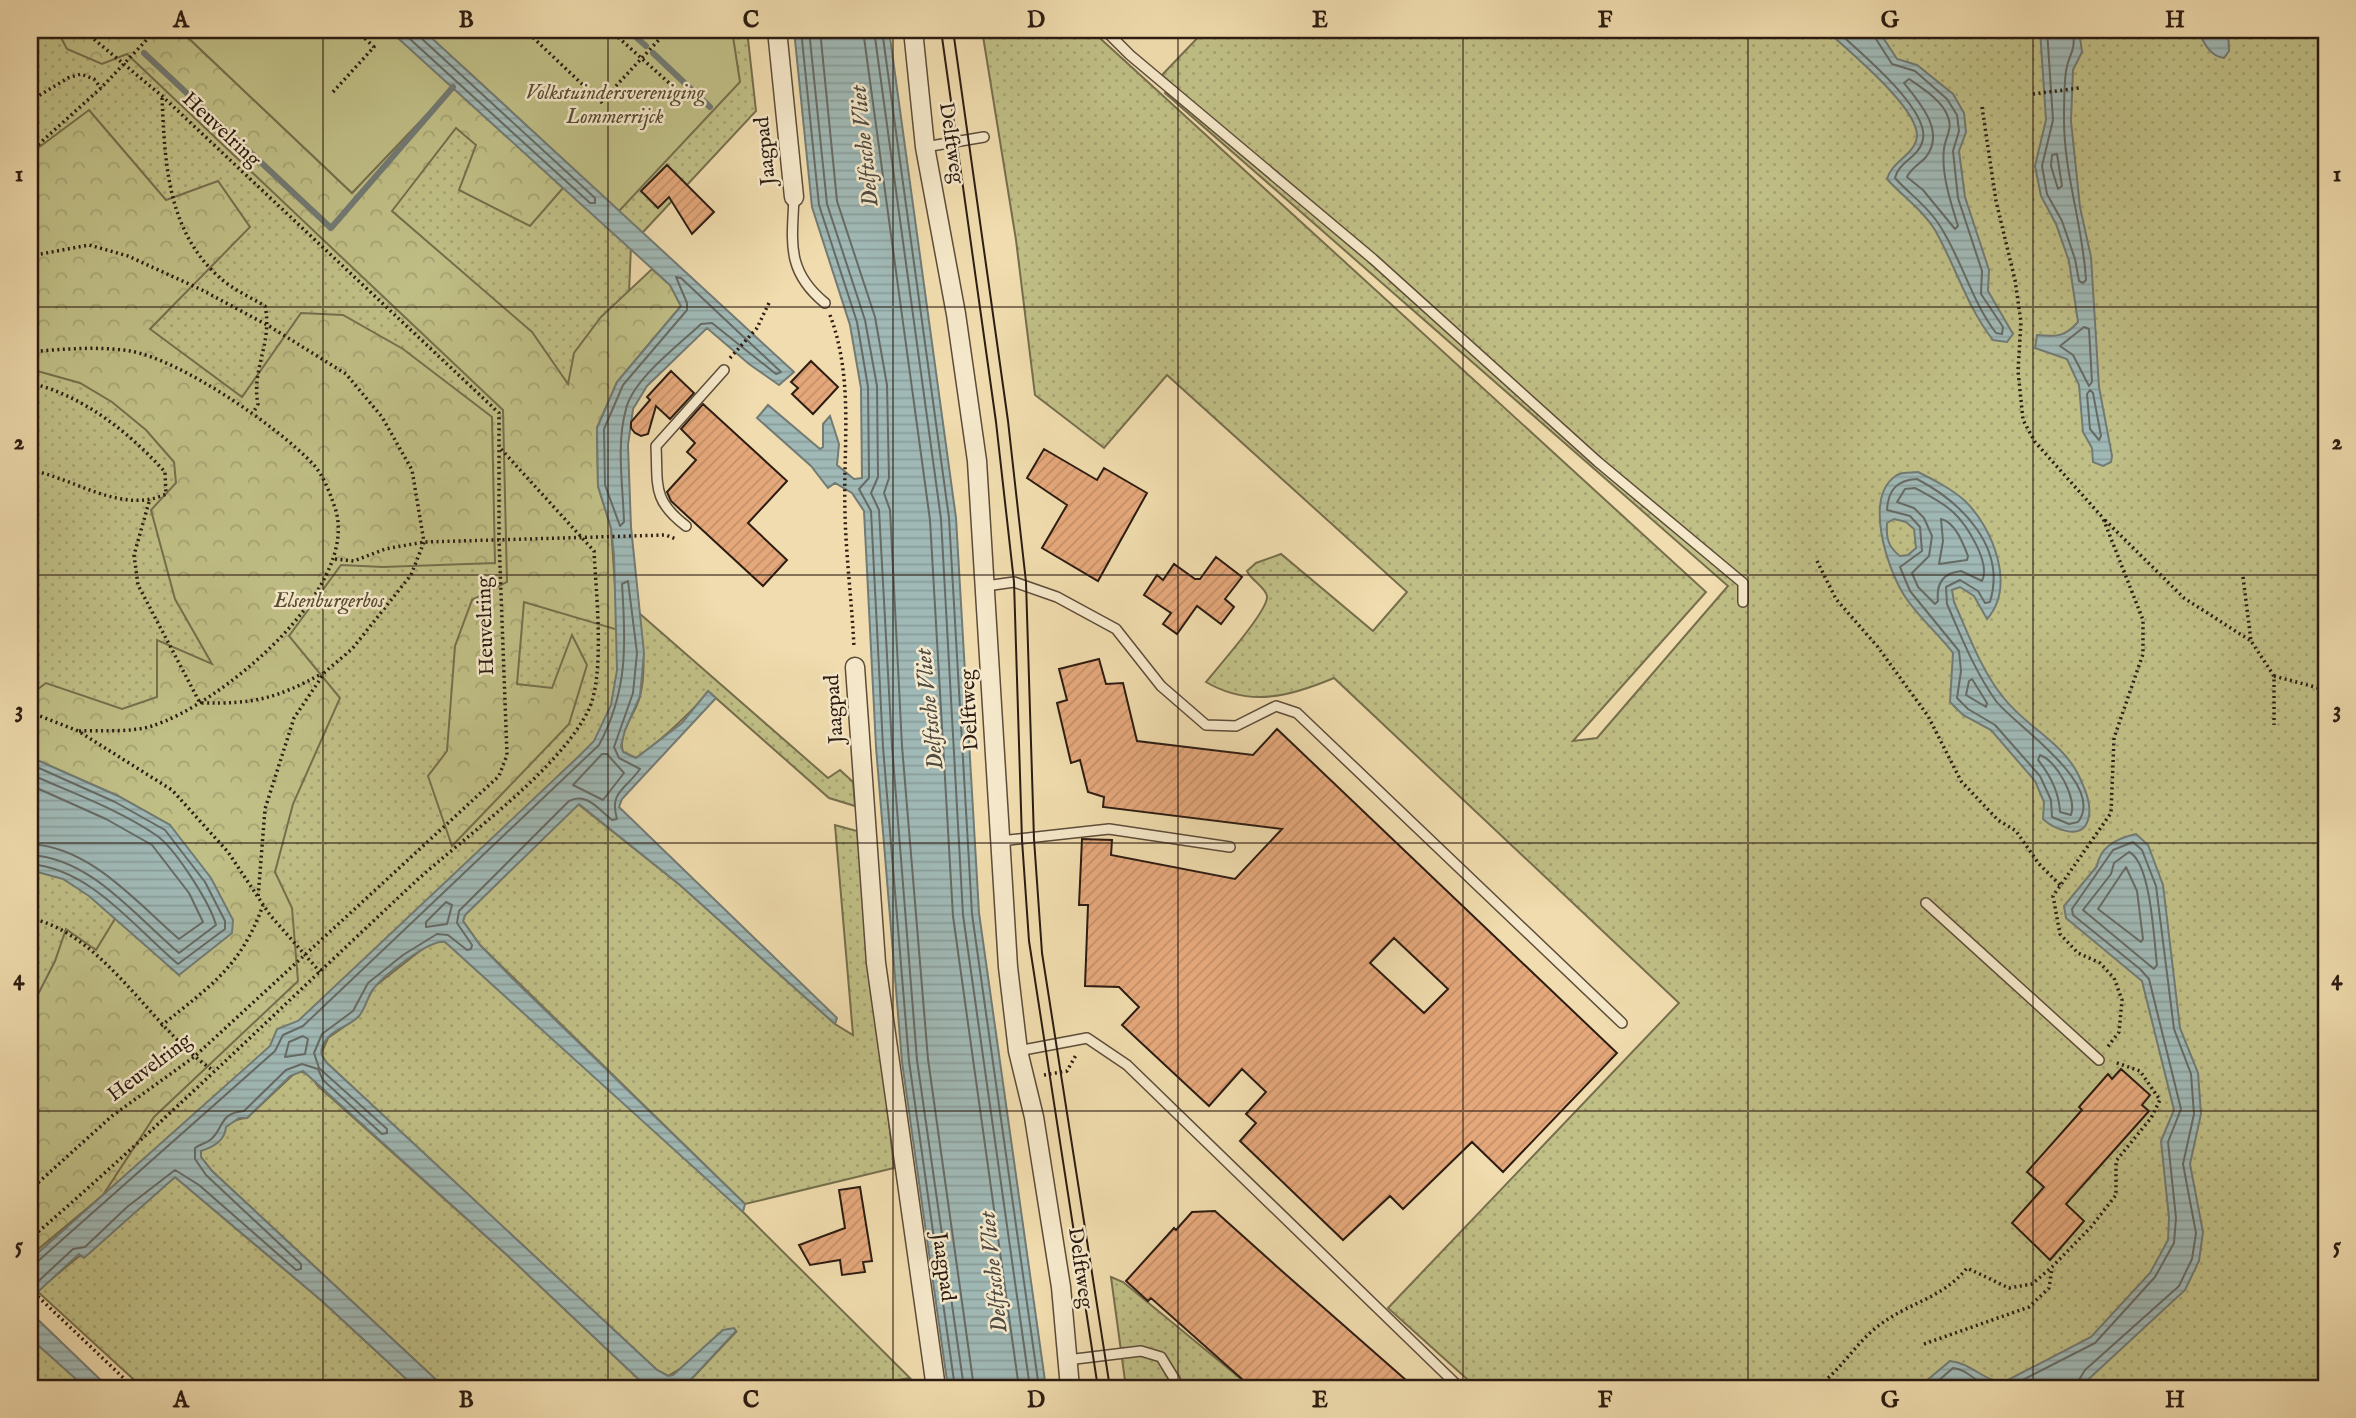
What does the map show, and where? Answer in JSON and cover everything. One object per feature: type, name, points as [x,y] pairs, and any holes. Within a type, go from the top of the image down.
[{"type":"street","name":"Jaagpad","points":[[777,30],[794,197]]},
{"type":"street","name":"Delftweg","points":[[913,30],[925,147],[954,302],[977,461],[1007,967],[1018,1051],[1061,1287],[1070,1388]]},
{"type":"street","name":"Jaagpad","points":[[855,667],[876,963],[936,1388]]},
{"type":"lane","points":[[1105,30],[1130,55],[1373,259],[1598,462],[1743,583],[1743,602]]},
{"type":"lane","points":[[925,147],[984,137]]},
{"type":"lane","points":[[794,197],[792,243],[796,271],[810,291],[825,303]]},
{"type":"lane","points":[[686,526],[670,514],[659,497],[656,446],[724,370]]},
{"type":"lane","points":[[986,586],[1014,582],[1057,597],[1116,629],[1161,685],[1206,725],[1236,726],[1276,706],[1297,713],[1622,1023]]},
{"type":"lane","points":[[998,841],[1109,829],[1230,848]]},
{"type":"lane","points":[[1926,903],[2099,1060]]},
{"type":"lane","points":[[1018,1051],[1087,1038],[1127,1065],[1460,1388]]},
{"type":"lane","points":[[1067,1360],[1141,1351],[1161,1357],[1180,1388]]},
{"type":"path","points":[[30,43],[49,30]]},
{"type":"path","name":"Heuvelring","points":[[30,1190],[112,1116],[194,1057],[499,776],[507,755],[499,539],[499,413],[162,96],[125,62],[83,30]]},
{"type":"path","points":[[30,152],[101,88],[156,30]]},
{"type":"path","points":[[333,92],[374,47],[356,30]]},
{"type":"path","points":[[525,30],[601,102],[668,30]]},
{"type":"path","points":[[610,30],[677,90]]},
{"type":"path","points":[[30,101],[52,85],[81,74],[94,79],[101,88]]},
{"type":"path","points":[[2033,94],[2079,88]]},
{"type":"path","points":[[162,96],[164,149],[171,199],[191,244],[220,278],[265,306],[269,326],[255,387],[258,404],[253,414]]},
{"type":"path","points":[[1982,107],[1996,201],[2015,280],[2021,322],[2018,371],[2023,420],[2035,442],[2103,517],[2184,598],[2251,640],[2274,676],[2274,725]]},
{"type":"path","points":[[30,256],[89,245],[128,256],[202,290],[269,326],[346,374],[382,417],[412,470],[424,542],[411,575],[352,649],[325,671],[286,693],[245,704],[200,703]]},
{"type":"path","points":[[730,358],[757,328],[769,303]]},
{"type":"path","name":"Jaagpad","points":[[825,303],[839,341],[846,387],[844,510],[855,667]]},
{"type":"path","points":[[30,352],[67,348],[131,351],[193,376],[253,414],[316,466],[337,513],[335,559],[292,626],[257,660],[200,703],[150,727],[78,731]]},
{"type":"path","points":[[30,383],[60,390],[116,426],[149,454],[165,472],[166,494],[149,502],[119,499],[30,470]]},
{"type":"path","points":[[30,1239],[101,1177],[567,744],[590,707],[598,657],[594,551],[500,448]]},
{"type":"path","points":[[149,502],[134,555],[138,585],[200,703]]},
{"type":"path","points":[[1815,1388],[1844,1363],[1875,1328],[1892,1316],[1953,1285],[1968,1268],[2009,1288],[2032,1284],[2091,1227],[2116,1195],[2116,1161],[2151,1118],[2160,1100],[2140,1071],[2123,1063],[2099,1060],[2119,1032],[2122,1000],[2114,978],[2100,963],[2077,953],[2060,934],[2053,896],[2111,813],[2114,738],[2143,653],[2143,620],[2103,517]]},
{"type":"path","points":[[335,559],[355,561],[385,549],[424,542],[666,535],[676,540]]},
{"type":"path","points":[[1817,561],[1836,599],[1877,646],[1927,716],[1961,781],[1998,820],[2016,831],[2039,864],[2060,885]]},
{"type":"path","points":[[2244,577],[2251,640]]},
{"type":"path","points":[[258,898],[265,809],[276,770],[294,718],[325,671]]},
{"type":"path","points":[[2274,676],[2326,690]]},
{"type":"path","points":[[30,712],[78,731],[172,790],[228,852],[263,905],[303,956],[320,972]]},
{"type":"path","points":[[161,1026],[224,975],[256,925],[263,905]]},
{"type":"path","points":[[30,918],[74,937],[114,972],[161,1026],[194,1057],[214,1070]]},
{"type":"path","points":[[1025,1078],[1067,1070],[1087,1038]]},
{"type":"path","points":[[1924,1344],[2029,1307],[2049,1288],[2052,1267]]},
{"type":"path","points":[[30,1289],[134,1388]]},
{"type":"green space","name":"Elsenburgerbos","points":[[30,30],[747,30],[756,111],[631,245],[623,437],[628,625],[614,737],[30,1271]]},
{"type":"green space","points":[[57,30],[180,30],[352,193],[450,84],[563,188],[530,226],[459,190],[476,145],[456,128],[392,211],[532,332],[568,384],[574,353],[601,317],[652,269],[670,285],[681,306],[617,382],[597,428],[598,486],[611,528],[618,630],[524,602],[517,684],[552,688],[572,635],[587,665],[569,724],[452,846],[428,776],[447,751],[455,646],[472,600],[507,582],[503,410],[127,54],[102,64],[67,49]]},
{"type":"green space","name":"Volkstuindersvereniging Lommerrijck","points":[[180,30],[732,30],[740,82],[619,211],[464,68],[450,84],[453,87],[352,193]]},
{"type":"green space","points":[[982,30],[1091,30],[1706,592],[1573,741],[1597,738],[1728,586],[1165,93],[1172,84],[1162,75],[1205,30],[2326,30],[2326,1388],[1477,1388],[1388,1308],[1679,1003],[1334,678],[1286,694],[1254,697],[1222,690],[1206,682],[1251,626],[1265,603],[1266,593],[1247,571],[1256,563],[1281,554],[1373,631],[1407,592],[1167,375],[1104,448],[1035,395],[1016,240]]},
{"type":"green space","points":[[89,110],[166,200],[218,181],[250,227],[150,329],[242,397],[301,313],[343,315],[403,349],[492,417],[495,563],[383,567],[341,565],[289,636],[340,698],[293,804],[275,872],[292,908],[298,981],[154,1117],[103,1195],[30,1256],[30,1010],[55,961],[66,929],[96,950],[116,917],[179,975],[170,825],[118,796],[30,757],[30,695],[46,683],[122,709],[157,697],[157,640],[212,664],[175,599],[151,510],[176,483],[174,462],[146,430],[112,402],[80,383],[30,369],[30,154]]},
{"type":"green space","points":[[639,613],[828,778],[840,770],[853,782],[855,806],[829,798],[709,692],[674,727],[636,758],[623,752],[623,738],[642,686],[643,654]]},
{"type":"green space","points":[[578,804],[680,885],[835,1024],[853,1035],[835,825],[857,831],[894,1168],[745,1204],[480,945],[463,921],[465,915]]},
{"type":"green space","points":[[438,941],[445,942],[458,951],[743,1212],[910,1378],[851,1388],[683,1388],[736,1332],[723,1330],[686,1365],[668,1376],[657,1370],[327,1063],[321,1054],[328,1038],[358,1017],[374,987],[425,947]]},
{"type":"green space","points":[[297,1071],[310,1074],[317,1085],[507,1255],[648,1388],[445,1388],[212,1171],[201,1157],[201,1151],[222,1130],[234,1121],[247,1118]]},
{"type":"green space","points":[[175,1177],[322,1301],[416,1388],[143,1388],[37,1291]]},
{"type":"green space","points":[[1111,1277],[1123,1282],[1252,1388],[1126,1388]]},
{"type":"green space","points":[[30,1338],[35,1341],[86,1388],[30,1388]]},
{"type":"water","points":[[389,30],[423,30],[794,372],[779,385],[749,364],[707,328],[647,386],[633,409],[628,445],[631,527],[644,653],[640,696],[625,730],[621,746],[623,752],[636,758],[682,723],[708,691],[716,698],[622,799],[619,807],[837,1018],[835,1024],[680,885],[579,804],[465,915],[463,921],[480,945],[512,978],[745,1204],[743,1212],[445,942],[429,946],[387,975],[372,991],[358,1017],[328,1037],[321,1050],[327,1063],[657,1370],[668,1376],[673,1375],[723,1330],[734,1328],[736,1331],[683,1388],[648,1388],[507,1255],[303,1071],[290,1076],[247,1118],[239,1118],[226,1127],[221,1140],[201,1151],[201,1157],[212,1171],[445,1388],[416,1388],[322,1301],[175,1177],[84,1258],[79,1254],[30,1299],[30,1260],[270,1046],[277,1029],[298,1021],[578,757],[594,741],[611,705],[617,670],[614,555],[611,528],[598,486],[597,428],[617,382],[681,306],[670,285]]},
{"type":"water","name":"Delftsche Vliet","points":[[794,30],[889,30],[956,518],[979,913],[1046,1388],[948,1388],[902,1062],[876,747],[864,511],[852,493],[835,483],[828,488],[811,466],[757,418],[768,405],[820,449],[823,447],[823,424],[830,416],[839,444],[837,465],[854,479],[862,478],[861,388],[850,325],[812,207]]},
{"type":"water","points":[[1826,30],[1882,30],[1882,36],[1897,59],[1917,65],[1953,94],[1964,113],[1966,132],[1959,151],[1965,197],[1989,270],[1988,291],[2013,334],[2007,342],[1993,340],[1976,314],[1935,230],[1887,179],[1889,173],[1916,142],[1914,124],[1906,110],[1864,65]]},
{"type":"water","points":[[2040,30],[2079,30],[2082,52],[2073,70],[2071,121],[2080,207],[2091,257],[2099,387],[2112,456],[2111,462],[2103,466],[2093,462],[2092,448],[2083,432],[2079,385],[2067,359],[2035,348],[2037,335],[2060,335],[2078,322],[2069,261],[2056,224],[2041,196],[2035,166],[2046,120]]},
{"type":"water","points":[[2197,30],[2228,30],[2229,51],[2224,58],[2211,51]]},
{"type":"water","points":[[1918,472],[1965,501],[1975,512],[1992,542],[2000,574],[1996,606],[1987,619],[1974,596],[1960,587],[1952,590],[1954,602],[1995,686],[2022,717],[2062,752],[2078,774],[2089,808],[2088,820],[2080,830],[2074,832],[2060,829],[2043,819],[2044,802],[2035,781],[1991,730],[1963,715],[1950,702],[1953,653],[1904,595],[1891,568],[1881,533],[1881,499],[1887,485],[1897,475]],"holes":[[[1894,519],[1906,522],[1914,529],[1916,548],[1908,555],[1900,556],[1889,542],[1887,523]]]},
{"type":"water","points":[[30,757],[118,796],[170,825],[211,878],[233,920],[232,933],[179,975],[89,896],[63,879],[30,870]]},
{"type":"water","points":[[2136,834],[2148,845],[2163,885],[2180,1028],[2198,1073],[2201,1114],[2190,1164],[2203,1232],[2199,1261],[2185,1290],[2079,1388],[1885,1388],[1920,1386],[1950,1361],[1965,1365],[1990,1379],[2004,1382],[2091,1337],[2150,1273],[2168,1240],[2169,1218],[2161,1141],[2174,1110],[2142,981],[2066,918],[2064,906],[2097,866],[2106,848]]},
{"type":"water","points":[[30,1312],[109,1388],[86,1388],[30,1338]]},
{"type":"building","points":[[667,165],[714,212],[692,234],[669,197],[658,208],[641,191]]},
{"type":"building","points":[[811,361],[838,387],[813,414],[792,394],[798,388],[791,382]]},
{"type":"building","points":[[671,371],[694,393],[670,419],[656,406],[648,434],[641,436],[635,433],[631,422],[650,400],[647,397]]},
{"type":"building","points":[[703,404],[787,481],[748,523],[787,560],[763,586],[671,501],[667,492],[696,460],[687,452],[695,443],[681,429]]},
{"type":"building","points":[[1044,449],[1097,480],[1104,468],[1147,493],[1098,581],[1042,548],[1067,505],[1027,478]]},
{"type":"building","points":[[1216,557],[1242,577],[1225,599],[1234,607],[1221,624],[1197,606],[1177,634],[1163,624],[1171,613],[1144,595],[1157,575],[1163,580],[1174,564],[1195,579],[1200,579]]},
{"type":"building","points":[[1099,659],[1106,684],[1123,683],[1137,741],[1253,755],[1277,729],[1617,1053],[1503,1172],[1472,1142],[1403,1209],[1390,1196],[1343,1240],[1240,1141],[1256,1123],[1246,1114],[1266,1092],[1242,1069],[1209,1106],[1122,1025],[1139,1007],[1119,987],[1085,986],[1088,905],[1079,905],[1082,839],[1112,840],[1111,855],[1235,879],[1282,829],[1103,807],[1104,797],[1088,792],[1080,760],[1071,763],[1057,703],[1067,700],[1059,669]],"holes":[[[1394,938],[1448,989],[1424,1013],[1370,963]]]},
{"type":"building","points":[[2121,1069],[2150,1095],[2142,1105],[2149,1111],[2066,1204],[2084,1221],[2050,1260],[2012,1223],[2044,1187],[2027,1172],[2082,1110],[2079,1107],[2108,1074],[2112,1079]]},
{"type":"building","points":[[860,1187],[872,1261],[863,1262],[865,1272],[842,1275],[840,1260],[810,1265],[799,1245],[845,1228],[839,1190]]},
{"type":"building","points":[[1215,1211],[1415,1388],[1252,1388],[1151,1298],[1148,1301],[1126,1281],[1192,1212]]},
{"type":"waterway","points":[[628,30],[646,46]]},
{"type":"waterway","points":[[144,53],[331,228],[453,87]]},
{"type":"waterway","points":[[653,53],[710,107]]},
{"type":"tram line","points":[[941,30],[996,422],[1014,582],[1022,840],[1029,941],[1098,1388]]},
{"type":"tram line","points":[[953,30],[1008,421],[1026,582],[1034,839],[1042,953],[1110,1388]]}]
